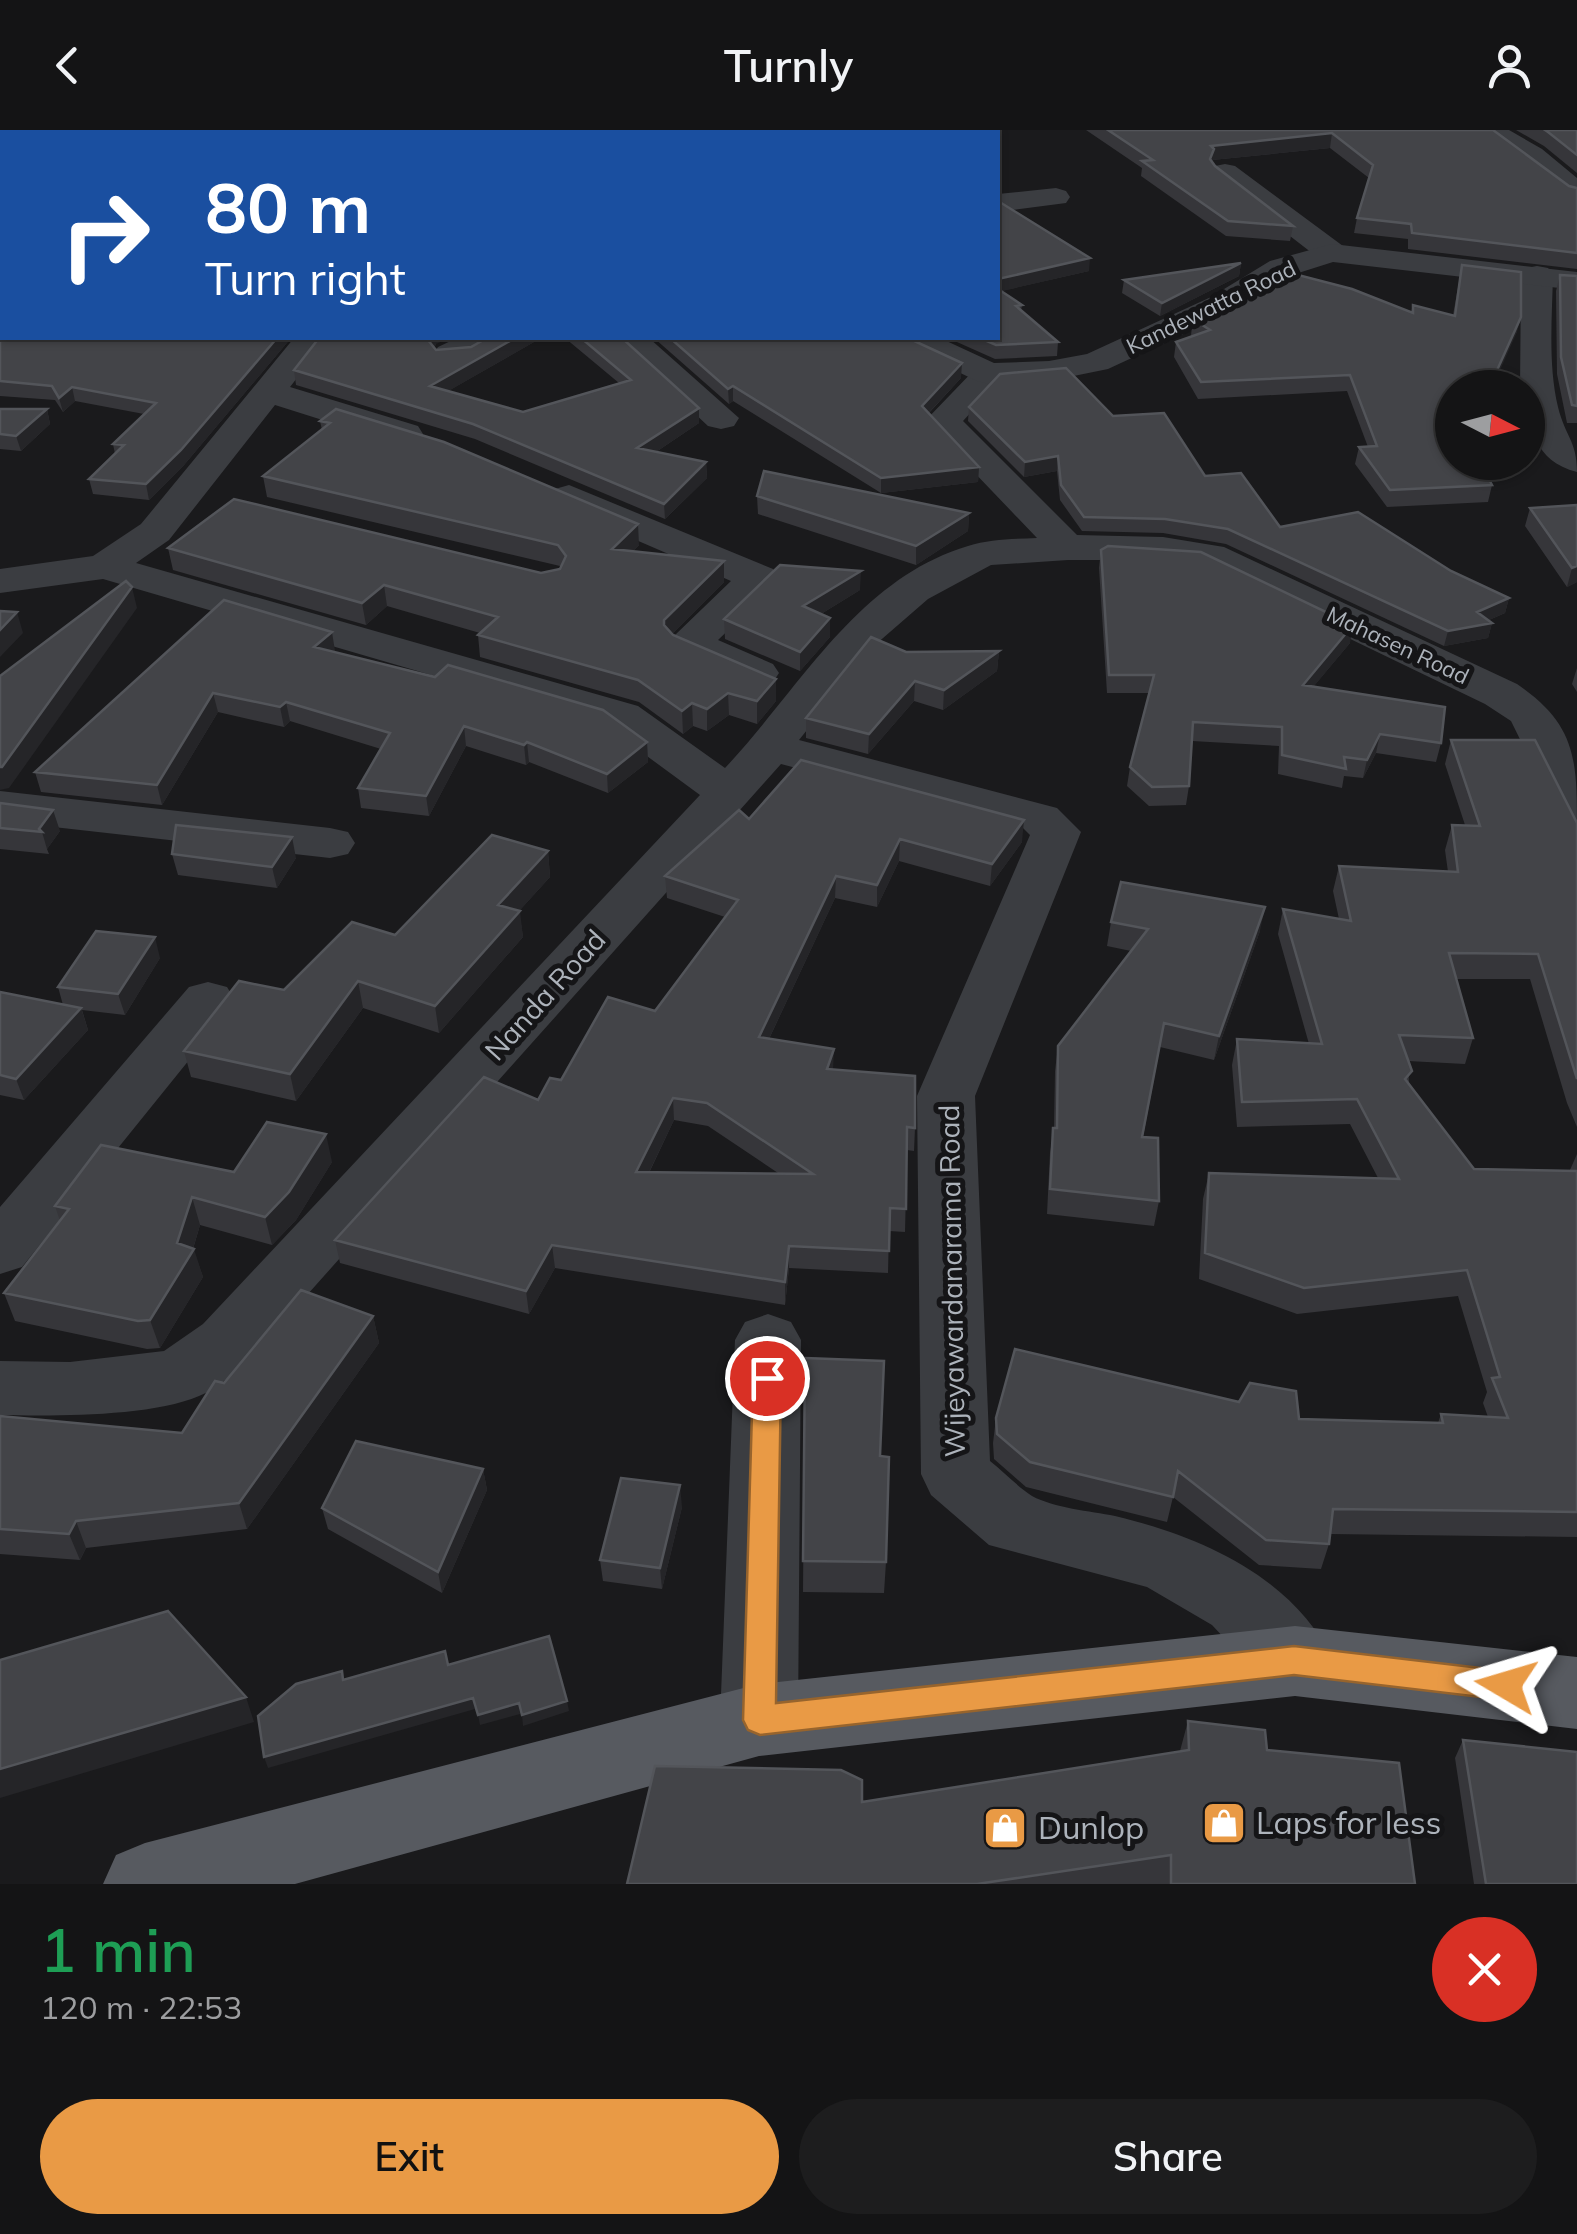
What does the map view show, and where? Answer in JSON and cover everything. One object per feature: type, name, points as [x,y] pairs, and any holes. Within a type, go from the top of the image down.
[{"type":"main road","points":[[145,1884],[760,1720],[1294,1661],[1577,1694]]},
{"type":"street","points":[[1490,130],[1532,155],[1577,192]]},
{"type":"street","points":[[1225,172],[1332,254]]},
{"type":"street","points":[[1000,202],[1056,197]]},
{"type":"street","name":"Kandewatta Road","points":[[918,340],[989,374],[1049,371],[1096,362],[1222,304],[1281,268],[1332,254],[1577,280]]},
{"type":"street","points":[[1537,275],[1535,372],[1548,439],[1562,456],[1577,461]]},
{"type":"street","points":[[104,568],[205,497],[264,391],[309,340]]},
{"type":"street","points":[[450,354],[478,340]]},
{"type":"street","points":[[632,340],[722,418]]},
{"type":"street","points":[[989,374],[943,422],[1047,524],[1065,547]]},
{"type":"street","points":[[264,391],[443,446]]},
{"type":"street","points":[[531,481],[758,578],[690,644],[808,694]]},
{"type":"street","name":"Nanda Road","points":[[0,1388],[70,1389],[179,1376],[226,1342],[772,746],[808,694],[866,629],[921,585],[978,555],[1065,547],[1162,546]]},
{"type":"street","name":"Mahasen Road","points":[[1162,546],[1210,556],[1501,694],[1530,714],[1577,812]]},
{"type":"street","points":[[0,581],[104,568],[622,716],[726,792]]},
{"type":"street","name":"Wijeyawardanarama Road","points":[[772,746],[1040,818],[1056,832],[946,1096],[956,1474],[1014,1523],[1165,1560],[1238,1602],[1294,1661]]},
{"type":"street","points":[[0,806],[330,843]]},
{"type":"street","points":[[0,1250],[208,1000]]},
{"type":"street","points":[[760,1720],[768,1340]]},
{"type":"building","points":[[1108,130],[1493,130],[1577,188],[1577,253],[1412,233],[1411,224],[1357,218],[1373,165],[1332,133],[1211,146],[1214,149],[1210,159],[1215,166],[1293,226],[1228,221],[1142,161],[1153,160]]},
{"type":"building","points":[[1545,130],[1577,130],[1577,155],[1548,132]]},
{"type":"building","points":[[1000,202],[1090,258],[1000,279]]},
{"type":"building","points":[[1241,263],[1162,303],[1124,280]]},
{"type":"building","points":[[1462,265],[1521,272],[1521,317],[1497,370],[1435,370],[1435,480],[1489,480],[1492,485],[1390,490],[1359,447],[1377,446],[1350,375],[1201,382],[1176,342],[1210,330],[1193,319],[1283,271],[1352,289],[1413,313],[1413,305],[1455,316]]},
{"type":"building","points":[[1560,275],[1577,276],[1577,406],[1572,405],[1561,357]]},
{"type":"building","points":[[1000,290],[1022,305],[1016,306],[1058,342],[996,345],[985,340],[1000,340]]},
{"type":"building","points":[[0,340],[275,340],[181,450],[146,484],[89,479],[124,445],[113,444],[156,403],[72,387],[59,398],[52,386],[0,381]]},
{"type":"building","points":[[317,340],[428,340],[436,350],[471,347],[483,340],[511,340],[430,386],[523,412],[631,380],[583,340],[624,340],[699,408],[637,448],[706,462],[664,504],[473,424],[294,370]]},
{"type":"building","points":[[672,340],[912,340],[962,363],[922,406],[979,467],[881,478],[733,386],[728,389]]},
{"type":"building","points":[[1066,368],[1113,416],[1164,413],[1205,476],[1241,473],[1280,527],[1358,512],[1451,571],[1509,598],[1477,612],[1492,623],[1448,631],[1228,529],[1165,519],[1084,517],[1061,485],[1058,456],[1025,462],[969,407],[1000,374]]},
{"type":"building","points":[[0,409],[47,409],[16,436],[0,434]]},
{"type":"building","points":[[336,409],[444,442],[638,524],[612,549],[724,561],[664,620],[664,625],[673,635],[776,679],[757,701],[728,693],[707,709],[692,703],[682,711],[638,680],[478,635],[498,617],[384,585],[362,603],[168,548],[234,499],[541,573],[560,569],[566,556],[558,545],[263,476],[330,423],[320,421]]},
{"type":"building","points":[[764,471],[969,513],[916,546],[757,496]]},
{"type":"building","points":[[1577,505],[1577,566],[1572,568],[1530,508]]},
{"type":"building","points":[[1108,546],[1201,552],[1353,625],[1303,685],[1445,707],[1441,743],[1380,734],[1367,760],[1344,757],[1346,769],[1282,755],[1282,727],[1193,722],[1189,786],[1152,787],[1130,767],[1154,675],[1109,675],[1101,550]]},
{"type":"building","points":[[780,565],[861,571],[803,606],[830,618],[800,652],[724,619]]},
{"type":"building","points":[[126,581],[132,587],[0,767],[0,676]]},
{"type":"building","points":[[224,600],[332,632],[314,647],[435,677],[448,665],[603,710],[647,742],[607,774],[527,742],[524,745],[464,726],[426,796],[358,788],[390,733],[286,702],[280,707],[213,693],[157,785],[35,772]]},
{"type":"building","points":[[0,611],[17,612],[0,630]]},
{"type":"building","points":[[871,637],[906,652],[999,651],[944,690],[915,681],[869,734],[806,718]]},
{"type":"building","points":[[1451,740],[1535,740],[1577,823],[1577,1079],[1538,954],[1449,953],[1473,1038],[1399,1035],[1412,1071],[1405,1079],[1474,1169],[1577,1171],[1577,1512],[1333,1509],[1329,1544],[1266,1540],[1178,1471],[1173,1497],[1030,1462],[997,1434],[996,1418],[1015,1349],[1239,1402],[1250,1383],[1296,1391],[1299,1419],[1443,1423],[1441,1414],[1508,1418],[1492,1378],[1500,1377],[1467,1270],[1304,1288],[1205,1253],[1209,1173],[1399,1179],[1357,1099],[1242,1102],[1237,1039],[1322,1044],[1283,909],[1351,921],[1339,866],[1458,872],[1452,825],[1480,826]]},
{"type":"building","points":[[801,760],[1024,820],[992,864],[900,839],[877,885],[836,876],[759,1037],[834,1049],[827,1069],[915,1076],[915,1128],[907,1127],[906,1209],[890,1208],[889,1251],[789,1246],[785,1282],[552,1245],[526,1291],[335,1240],[484,1077],[538,1100],[550,1078],[561,1080],[608,997],[655,1011],[738,900],[665,876],[739,810],[749,819]],"holes":[[[673,1098],[707,1103],[813,1174],[636,1172]]]},
{"type":"building","points":[[0,803],[53,810],[39,829],[42,832],[0,828]]},
{"type":"building","points":[[176,825],[292,837],[272,867],[172,854]]},
{"type":"building","points":[[492,835],[548,851],[498,905],[520,911],[435,1006],[358,981],[290,1074],[184,1051],[239,981],[284,990],[352,922],[395,935]]},
{"type":"building","points":[[1121,882],[1265,907],[1219,1036],[1164,1023],[1142,1137],[1158,1138],[1159,1201],[1050,1189],[1053,1128],[1057,1128],[1058,1046],[1148,929],[1111,922]]},
{"type":"building","points":[[96,931],[155,937],[118,994],[58,987]]},
{"type":"building","points":[[0,992],[81,1008],[16,1079],[0,1075]]},
{"type":"building","points":[[267,1122],[326,1134],[289,1192],[265,1217],[192,1197],[177,1243],[194,1249],[150,1320],[138,1321],[4,1293],[69,1209],[55,1206],[101,1145],[234,1172]]},
{"type":"building","points":[[301,1290],[373,1316],[239,1503],[76,1521],[69,1534],[0,1529],[0,1416],[182,1433],[215,1381],[224,1383]]},
{"type":"building","points":[[805,1358],[884,1361],[880,1456],[889,1457],[886,1562],[803,1561]]},
{"type":"building","points":[[356,1441],[483,1469],[438,1572],[322,1508]]},
{"type":"building","points":[[621,1478],[680,1485],[660,1568],[600,1560]]},
{"type":"building","points":[[168,1611],[246,1697],[0,1769],[0,1660]]},
{"type":"building","points":[[549,1636],[567,1701],[522,1715],[519,1703],[478,1715],[473,1698],[264,1757],[258,1716],[296,1684],[342,1671],[343,1680],[445,1651],[448,1665]]},
{"type":"building","points":[[1188,1721],[1265,1730],[1267,1750],[1399,1763],[1415,1884],[1171,1884],[1171,1855],[977,1884],[627,1884],[655,1766],[841,1770],[862,1780],[862,1802],[1189,1750]]},
{"type":"building","points":[[1463,1740],[1577,1752],[1577,1884],[1486,1884]]},
{"type":"place","name":"Laps for less","points":[[1224,1823]]},
{"type":"place","name":"Dunlop","points":[[1005,1828]]},
{"type":"route","points":[[767,1378],[760,1720],[1294,1661],[1506,1685]]}]
